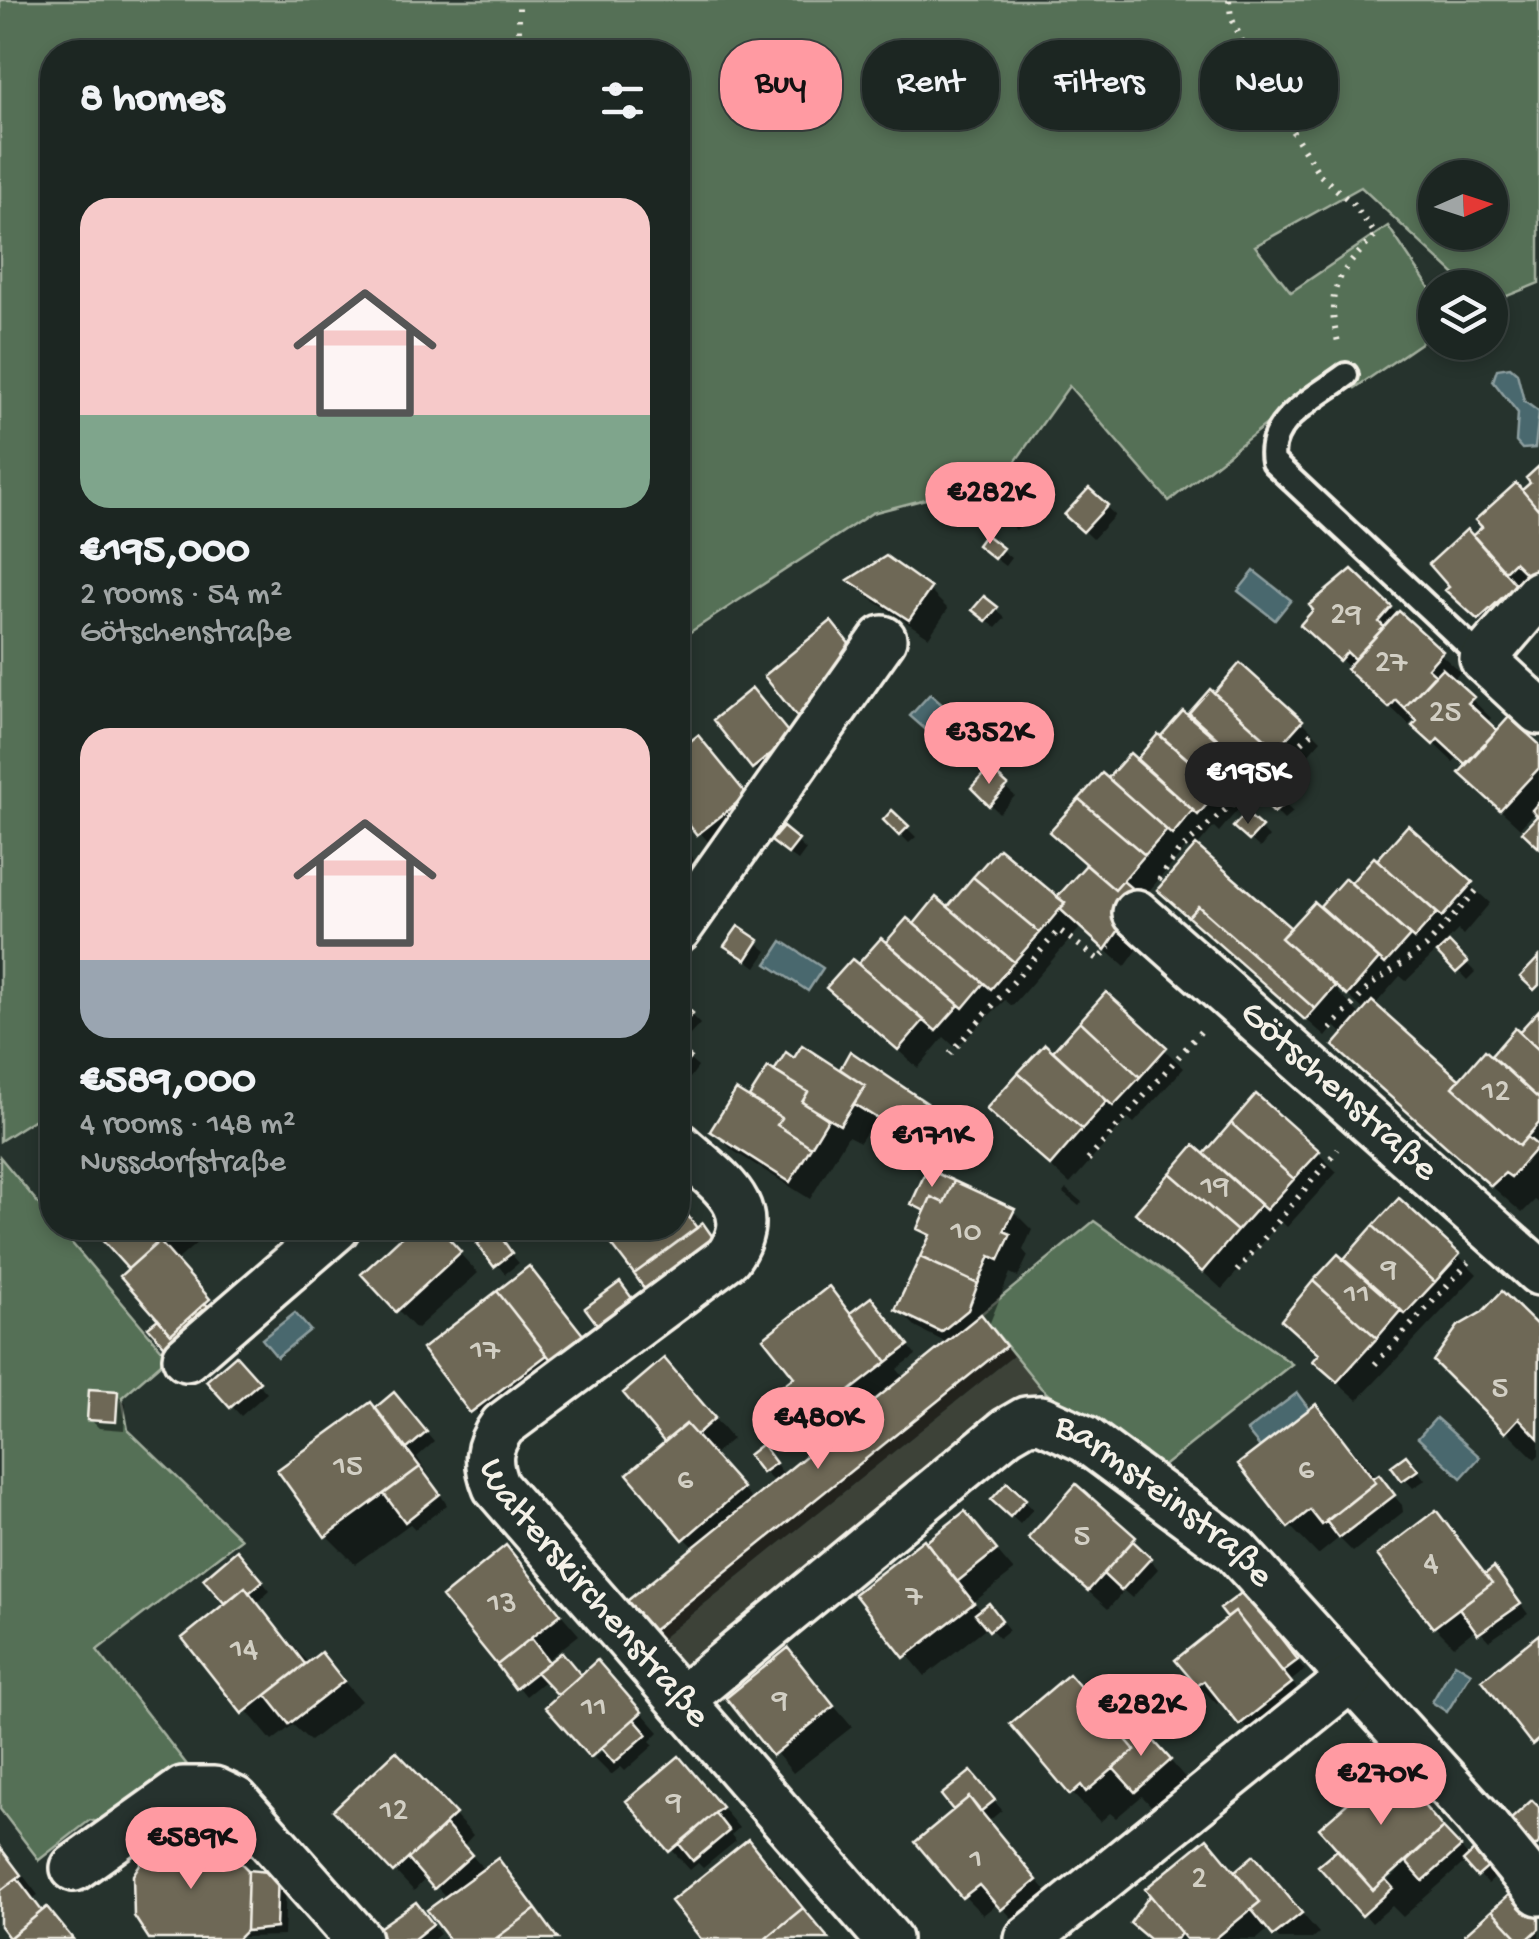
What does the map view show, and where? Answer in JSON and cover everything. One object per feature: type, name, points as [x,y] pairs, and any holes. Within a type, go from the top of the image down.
[{"type":"street","points":[[1539,594],[1483,658],[1539,712]]},
{"type":"street","points":[[690,912],[883,639]]},
{"type":"street","name":"Götschenstraße","points":[[1136,913],[1365,1118],[1525,1254]]},
{"type":"street","name":"Walterskirchenstraße","points":[[690,1158],[742,1212],[742,1237],[728,1258],[503,1425],[490,1442],[488,1466],[496,1487],[888,1939]]},
{"type":"street","points":[[186,1358],[322,1240]]},
{"type":"street","name":"Barmsteinstraße","points":[[682,1700],[1007,1431],[1026,1420],[1041,1420],[1084,1439],[1236,1550],[1539,1892]]},
{"type":"street","points":[[1028,1939],[1350,1679]]},
{"type":"street","points":[[74,1868],[183,1790],[214,1790],[235,1800],[358,1939]]},
{"type":"lane","points":[[1346,375],[1276,429],[1270,445],[1273,462],[1483,658]]},
{"type":"path","points":[[519,0],[519,40]]},
{"type":"path","points":[[1229,0],[1232,17],[1259,78],[1320,174],[1353,204],[1376,235],[1338,274],[1332,302],[1346,375]]},
{"type":"path","points":[[950,1054],[1059,930],[1099,960],[1178,852],[1312,732]]},
{"type":"path","points":[[1301,1061],[1371,985],[1426,947],[1476,890]]},
{"type":"path","points":[[1088,1160],[1230,998]]},
{"type":"path","points":[[1237,1271],[1365,1118]]},
{"type":"path","points":[[1375,1364],[1525,1254]]},
{"type":"shaded area","points":[[981,1314],[1041,1388],[698,1670],[676,1668],[621,1605]]},
{"type":"green space","points":[[0,0],[1539,0],[1539,283],[1508,296],[1508,270],[1450,270],[1428,250],[1508,250],[1508,160],[1418,160],[1418,240],[1361,187],[1255,246],[1291,292],[1388,226],[1418,271],[1418,345],[1355,388],[1340,366],[1169,501],[1069,386],[1003,479],[872,513],[690,632],[690,40],[40,40],[40,1116],[0,1141]]},
{"type":"green space","points":[[0,1157],[40,1205],[40,1240],[69,1240],[168,1357],[122,1397],[128,1430],[241,1539],[97,1650],[191,1770],[106,1824],[90,1820],[39,1860],[0,1809]]},
{"type":"green space","points":[[1094,1221],[1292,1364],[1161,1468],[1069,1413],[1041,1388],[981,1314]]},
{"type":"water","points":[[1510,367],[1517,373],[1524,401],[1539,412],[1535,448],[1522,449],[1516,442],[1518,413],[1493,381],[1497,369]]},
{"type":"water","points":[[1254,571],[1291,600],[1275,620],[1238,591]]},
{"type":"water","points":[[930,694],[970,729],[950,751],[910,716]]},
{"type":"water","points":[[782,941],[823,968],[808,991],[767,964]]},
{"type":"water","points":[[295,1313],[310,1330],[277,1357],[262,1339]]},
{"type":"water","points":[[1297,1393],[1309,1409],[1260,1447],[1247,1431]]},
{"type":"water","points":[[1436,1418],[1480,1457],[1461,1478],[1418,1438]]},
{"type":"water","points":[[1455,1663],[1471,1673],[1447,1712],[1432,1702]]},
{"type":"building","points":[[1539,466],[1539,510],[1522,490],[1530,483],[1526,478]]},
{"type":"building","points":[[1516,483],[1539,510],[1539,565],[1528,576],[1514,562],[1505,571],[1473,535],[1482,527],[1475,520]]},
{"type":"building","points":[[1089,488],[1108,505],[1083,532],[1064,515]]},
{"type":"building","points":[[1000,502],[1013,514],[1006,523],[993,511]]},
{"type":"building","points":[[1467,529],[1516,585],[1478,620],[1445,590],[1449,587],[1429,564]]},
{"type":"building","points":[[985,534],[1003,548],[994,559],[977,545]]},
{"type":"building","points":[[886,556],[931,588],[909,620],[848,580]]},
{"type":"building","points":[[1352,569],[1392,607],[1379,622],[1384,627],[1354,659],[1347,652],[1339,661],[1300,625],[1313,610],[1309,605]]},
{"type":"building","points":[[984,596],[998,607],[986,621],[972,610]]},
{"type":"building","points":[[1399,611],[1443,651],[1428,668],[1435,674],[1404,708],[1396,700],[1389,708],[1346,669]]},
{"type":"building","points":[[831,621],[858,655],[802,723],[764,676]]},
{"type":"building","points":[[1240,663],[1303,720],[1277,749],[1214,693]]},
{"type":"building","points":[[1442,668],[1474,697],[1468,703],[1497,730],[1465,764],[1438,739],[1433,745],[1412,726],[1417,721],[1404,708]]},
{"type":"building","points":[[752,688],[792,737],[752,769],[713,720]]},
{"type":"building","points":[[1210,689],[1272,745],[1251,769],[1189,713]]},
{"type":"building","points":[[1183,711],[1247,765],[1225,791],[1161,736]]},
{"type":"building","points":[[1509,717],[1539,744],[1539,768],[1500,810],[1459,773]]},
{"type":"building","points":[[983,718],[1017,749],[1007,760],[997,751],[990,758],[970,739]]},
{"type":"building","points":[[1158,734],[1221,788],[1198,815],[1136,760]]},
{"type":"building","points":[[698,735],[747,795],[697,835],[690,826],[690,741]]},
{"type":"building","points":[[1130,753],[1193,810],[1172,835],[1108,778]]},
{"type":"building","points":[[989,768],[1008,785],[989,806],[971,788]]},
{"type":"building","points":[[1102,773],[1167,830],[1145,855],[1079,799]]},
{"type":"building","points":[[1274,790],[1286,802],[1274,813],[1263,802]]},
{"type":"building","points":[[1079,799],[1145,855],[1115,890],[1049,832]]},
{"type":"building","points":[[1539,802],[1539,848],[1522,832],[1537,816],[1532,810]]},
{"type":"building","points":[[892,810],[909,826],[899,836],[883,820]]},
{"type":"building","points":[[1246,813],[1262,827],[1249,841],[1233,827]]},
{"type":"building","points":[[1408,825],[1473,882],[1442,917],[1377,860]]},
{"type":"building","points":[[783,827],[799,840],[788,854],[771,841]]},
{"type":"building","points":[[1196,845],[1291,928],[1281,938],[1335,986],[1315,1009],[1198,906],[1188,917],[1157,890]]},
{"type":"building","points":[[999,848],[1065,903],[1040,933],[973,877]]},
{"type":"building","points":[[1374,857],[1437,913],[1414,939],[1351,883]]},
{"type":"building","points":[[1086,865],[1115,890],[1123,881],[1142,897],[1105,950],[1061,910],[1065,903],[1057,897]]},
{"type":"building","points":[[973,877],[1040,933],[1014,962],[948,907]]},
{"type":"building","points":[[1345,878],[1410,936],[1385,964],[1320,906]]},
{"type":"building","points":[[936,897],[1014,962],[991,989],[914,924]]},
{"type":"building","points":[[1314,902],[1379,959],[1347,996],[1281,938]]},
{"type":"building","points":[[1198,906],[1315,1009],[1305,1020],[1188,917]]},
{"type":"building","points":[[907,918],[984,983],[963,1008],[886,942]]},
{"type":"building","points":[[738,926],[759,940],[746,960],[724,946]]},
{"type":"building","points":[[881,938],[959,1005],[936,1031],[858,964]]},
{"type":"building","points":[[1449,942],[1468,962],[1456,973],[1437,953]]},
{"type":"building","points":[[1539,957],[1539,985],[1534,990],[1520,977]]},
{"type":"building","points":[[852,959],[924,1020],[898,1050],[826,988]]},
{"type":"building","points":[[1106,992],[1167,1047],[1140,1077],[1080,1021]]},
{"type":"building","points":[[1372,1001],[1459,1079],[1453,1087],[1519,1146],[1527,1137],[1538,1146],[1511,1177],[1505,1173],[1491,1186],[1333,1046]]},
{"type":"building","points":[[1539,1010],[1539,1050],[1519,1032]]},
{"type":"building","points":[[1080,1021],[1140,1077],[1113,1106],[1053,1051]]},
{"type":"building","points":[[1515,1028],[1539,1050],[1539,1099],[1491,1056]]},
{"type":"building","points":[[1045,1044],[1107,1101],[1082,1129],[1018,1073]]},
{"type":"building","points":[[802,1045],[865,1086],[840,1125],[802,1102],[808,1092],[774,1071],[786,1052],[794,1058]]},
{"type":"building","points":[[1485,1050],[1539,1099],[1539,1123],[1519,1146],[1453,1087]]},
{"type":"building","points":[[850,1051],[927,1103],[891,1127],[854,1104],[865,1086],[840,1069]]},
{"type":"building","points":[[768,1067],[808,1092],[802,1102],[828,1119],[811,1147],[777,1125],[782,1118],[749,1097]]},
{"type":"building","points":[[1018,1073],[1082,1129],[1050,1166],[986,1109]]},
{"type":"building","points":[[736,1090],[782,1118],[777,1125],[811,1147],[790,1182],[710,1131]]},
{"type":"building","points":[[1256,1094],[1320,1151],[1294,1179],[1231,1123]]},
{"type":"building","points":[[1231,1123],[1294,1179],[1266,1210],[1204,1154]]},
{"type":"building","points":[[1194,1145],[1261,1204],[1237,1231],[1170,1173]]},
{"type":"building","points":[[927,1169],[954,1181],[944,1203],[931,1197],[925,1211],[911,1204]]},
{"type":"building","points":[[1170,1173],[1237,1231],[1202,1272],[1135,1213]]},
{"type":"building","points":[[954,1181],[1015,1209],[1004,1231],[1011,1234],[999,1260],[990,1256],[978,1284],[920,1257],[930,1235],[917,1229],[931,1197],[944,1203]]},
{"type":"building","points":[[1399,1198],[1460,1254],[1435,1282],[1373,1226]]},
{"type":"building","points":[[703,1223],[717,1243],[648,1294],[634,1274],[680,1240],[690,1240],[690,1233]]},
{"type":"building","points":[[1373,1226],[1435,1282],[1405,1314],[1343,1260]]},
{"type":"building","points":[[102,1240],[161,1240],[128,1269]]},
{"type":"building","points":[[398,1240],[450,1240],[461,1252],[396,1312],[361,1274]]},
{"type":"building","points":[[482,1240],[503,1240],[512,1253],[494,1267],[477,1244]]},
{"type":"building","points":[[608,1240],[681,1240],[634,1274]]},
{"type":"building","points":[[159,1241],[210,1299],[171,1334],[120,1276]]},
{"type":"building","points":[[1338,1254],[1401,1310],[1377,1338],[1313,1281]]},
{"type":"building","points":[[920,1257],[978,1284],[968,1310],[941,1332],[895,1310]]},
{"type":"building","points":[[529,1266],[591,1345],[559,1370],[497,1291]]},
{"type":"building","points":[[1313,1281],[1377,1338],[1337,1382],[1313,1361],[1319,1354],[1281,1320]]},
{"type":"building","points":[[620,1282],[634,1301],[599,1327],[585,1308]]},
{"type":"building","points":[[829,1286],[887,1362],[809,1423],[781,1387],[794,1377],[763,1338]]},
{"type":"building","points":[[497,1291],[547,1355],[470,1413],[422,1349]]},
{"type":"building","points":[[1502,1291],[1539,1327],[1538,1438],[1519,1418],[1505,1433],[1433,1361],[1458,1326],[1482,1312]]},
{"type":"building","points":[[871,1297],[909,1345],[887,1362],[850,1313]]},
{"type":"building","points":[[205,1303],[214,1313],[170,1352],[148,1327],[158,1319],[171,1334]]},
{"type":"building","points":[[981,1314],[1006,1346],[652,1631],[627,1601]]},
{"type":"building","points":[[236,1355],[260,1382],[230,1408],[206,1381]]},
{"type":"building","points":[[664,1358],[715,1418],[696,1435],[686,1424],[664,1442],[623,1393]]},
{"type":"building","points":[[89,1389],[118,1391],[116,1422],[87,1420]]},
{"type":"building","points":[[394,1392],[427,1432],[406,1450],[375,1408]]},
{"type":"building","points":[[371,1402],[420,1467],[325,1537],[277,1470]]},
{"type":"building","points":[[1316,1404],[1376,1482],[1322,1525],[1310,1510],[1288,1528],[1238,1464]]},
{"type":"building","points":[[686,1424],[743,1488],[683,1540],[627,1474]]},
{"type":"building","points":[[762,1444],[776,1463],[762,1473],[748,1455]]},
{"type":"building","points":[[1406,1455],[1418,1470],[1402,1481],[1391,1466]]},
{"type":"building","points":[[420,1467],[440,1494],[405,1522],[384,1494]]},
{"type":"building","points":[[1379,1474],[1395,1495],[1339,1538],[1326,1521],[1376,1482],[1373,1478]]},
{"type":"building","points":[[1007,1482],[1026,1499],[1010,1517],[991,1500]]},
{"type":"building","points":[[1076,1484],[1136,1537],[1088,1591],[1028,1538]]},
{"type":"building","points":[[1436,1510],[1492,1583],[1433,1628],[1377,1555]]},
{"type":"building","points":[[965,1511],[997,1550],[957,1582],[926,1542]]},
{"type":"building","points":[[924,1539],[974,1603],[904,1658],[854,1594]]},
{"type":"building","points":[[1133,1541],[1151,1558],[1121,1591],[1103,1574]]},
{"type":"building","points":[[506,1545],[561,1614],[497,1665],[442,1597]]},
{"type":"building","points":[[237,1550],[263,1581],[249,1593],[245,1587],[225,1604],[203,1579]]},
{"type":"building","points":[[1494,1567],[1521,1604],[1478,1634],[1459,1608],[1492,1583],[1485,1574]]},
{"type":"building","points":[[245,1587],[305,1664],[242,1714],[182,1638]]},
{"type":"building","points":[[1244,1591],[1298,1660],[1282,1672],[1235,1612],[1227,1618],[1220,1609]]},
{"type":"building","points":[[989,1603],[1002,1620],[989,1631],[975,1614]]},
{"type":"building","points":[[1235,1612],[1292,1683],[1239,1725],[1204,1681],[1197,1686],[1175,1660]]},
{"type":"building","points":[[1539,1634],[1539,1739],[1532,1745],[1482,1680]]},
{"type":"building","points":[[531,1638],[549,1662],[515,1689],[497,1665]]},
{"type":"building","points":[[788,1648],[834,1706],[772,1756],[726,1698]]},
{"type":"building","points":[[321,1652],[344,1681],[289,1724],[266,1695]]},
{"type":"building","points":[[562,1652],[581,1675],[558,1695],[536,1672]]},
{"type":"building","points":[[597,1660],[642,1712],[590,1758],[545,1707]]},
{"type":"building","points":[[1069,1674],[1135,1750],[1086,1792],[1081,1785],[1070,1795],[1010,1724]]},
{"type":"building","points":[[634,1719],[647,1734],[614,1763],[601,1748]]},
{"type":"building","points":[[1137,1722],[1171,1760],[1135,1792],[1113,1768],[1135,1750],[1122,1735]]},
{"type":"building","points":[[396,1751],[456,1814],[393,1873],[333,1810]]},
{"type":"building","points":[[679,1756],[722,1807],[669,1852],[626,1801]]},
{"type":"building","points":[[1390,1766],[1443,1828],[1373,1890],[1319,1828]]},
{"type":"building","points":[[971,1771],[995,1800],[980,1812],[969,1797],[953,1810],[941,1795]]},
{"type":"building","points":[[969,1797],[1037,1880],[1001,1910],[979,1885],[962,1898],[915,1842]]},
{"type":"building","points":[[1532,1800],[1539,1807],[1539,1843],[1535,1847],[1510,1820]]},
{"type":"building","points":[[715,1813],[729,1831],[693,1861],[679,1844]]},
{"type":"building","points":[[446,1825],[472,1855],[434,1889],[408,1859]]},
{"type":"building","points":[[1443,1828],[1461,1847],[1423,1881],[1406,1862]]},
{"type":"building","points":[[1207,1838],[1260,1902],[1215,1939],[1186,1939],[1145,1889]]},
{"type":"building","points":[[156,1839],[219,1841],[248,1870],[246,1931],[238,1939],[149,1939],[134,1916],[133,1875]]},
{"type":"building","points":[[748,1839],[803,1908],[765,1939],[701,1939],[671,1901]]},
{"type":"building","points":[[0,1847],[21,1875],[0,1891]]},
{"type":"building","points":[[1477,1848],[1492,1864],[1477,1877],[1463,1861]]},
{"type":"building","points":[[1337,1850],[1373,1890],[1385,1879],[1393,1888],[1362,1916],[1318,1866]]},
{"type":"building","points":[[1254,1855],[1302,1913],[1273,1936],[1251,1909],[1260,1902],[1235,1871]]},
{"type":"building","points":[[498,1858],[536,1909],[495,1939],[449,1939],[427,1910]]},
{"type":"building","points":[[248,1870],[278,1873],[276,1928],[246,1931]]},
{"type":"building","points":[[17,1878],[42,1911],[9,1938],[0,1926],[0,1891]]},
{"type":"building","points":[[1514,1890],[1539,1918],[1539,1929],[1528,1939],[1519,1939],[1492,1910]]},
{"type":"building","points":[[1150,1895],[1181,1933],[1177,1939],[1149,1939],[1130,1923]]},
{"type":"building","points":[[416,1902],[433,1924],[414,1939],[384,1939],[376,1930]]},
{"type":"building","points":[[47,1907],[73,1939],[8,1939],[42,1911]]},
{"type":"building","points":[[803,1908],[829,1939],[765,1939]]},
{"type":"building","points":[[536,1909],[558,1939],[495,1939]]},
{"type":"building","points":[[1492,1910],[1519,1939],[1470,1939],[1465,1934]]}]
